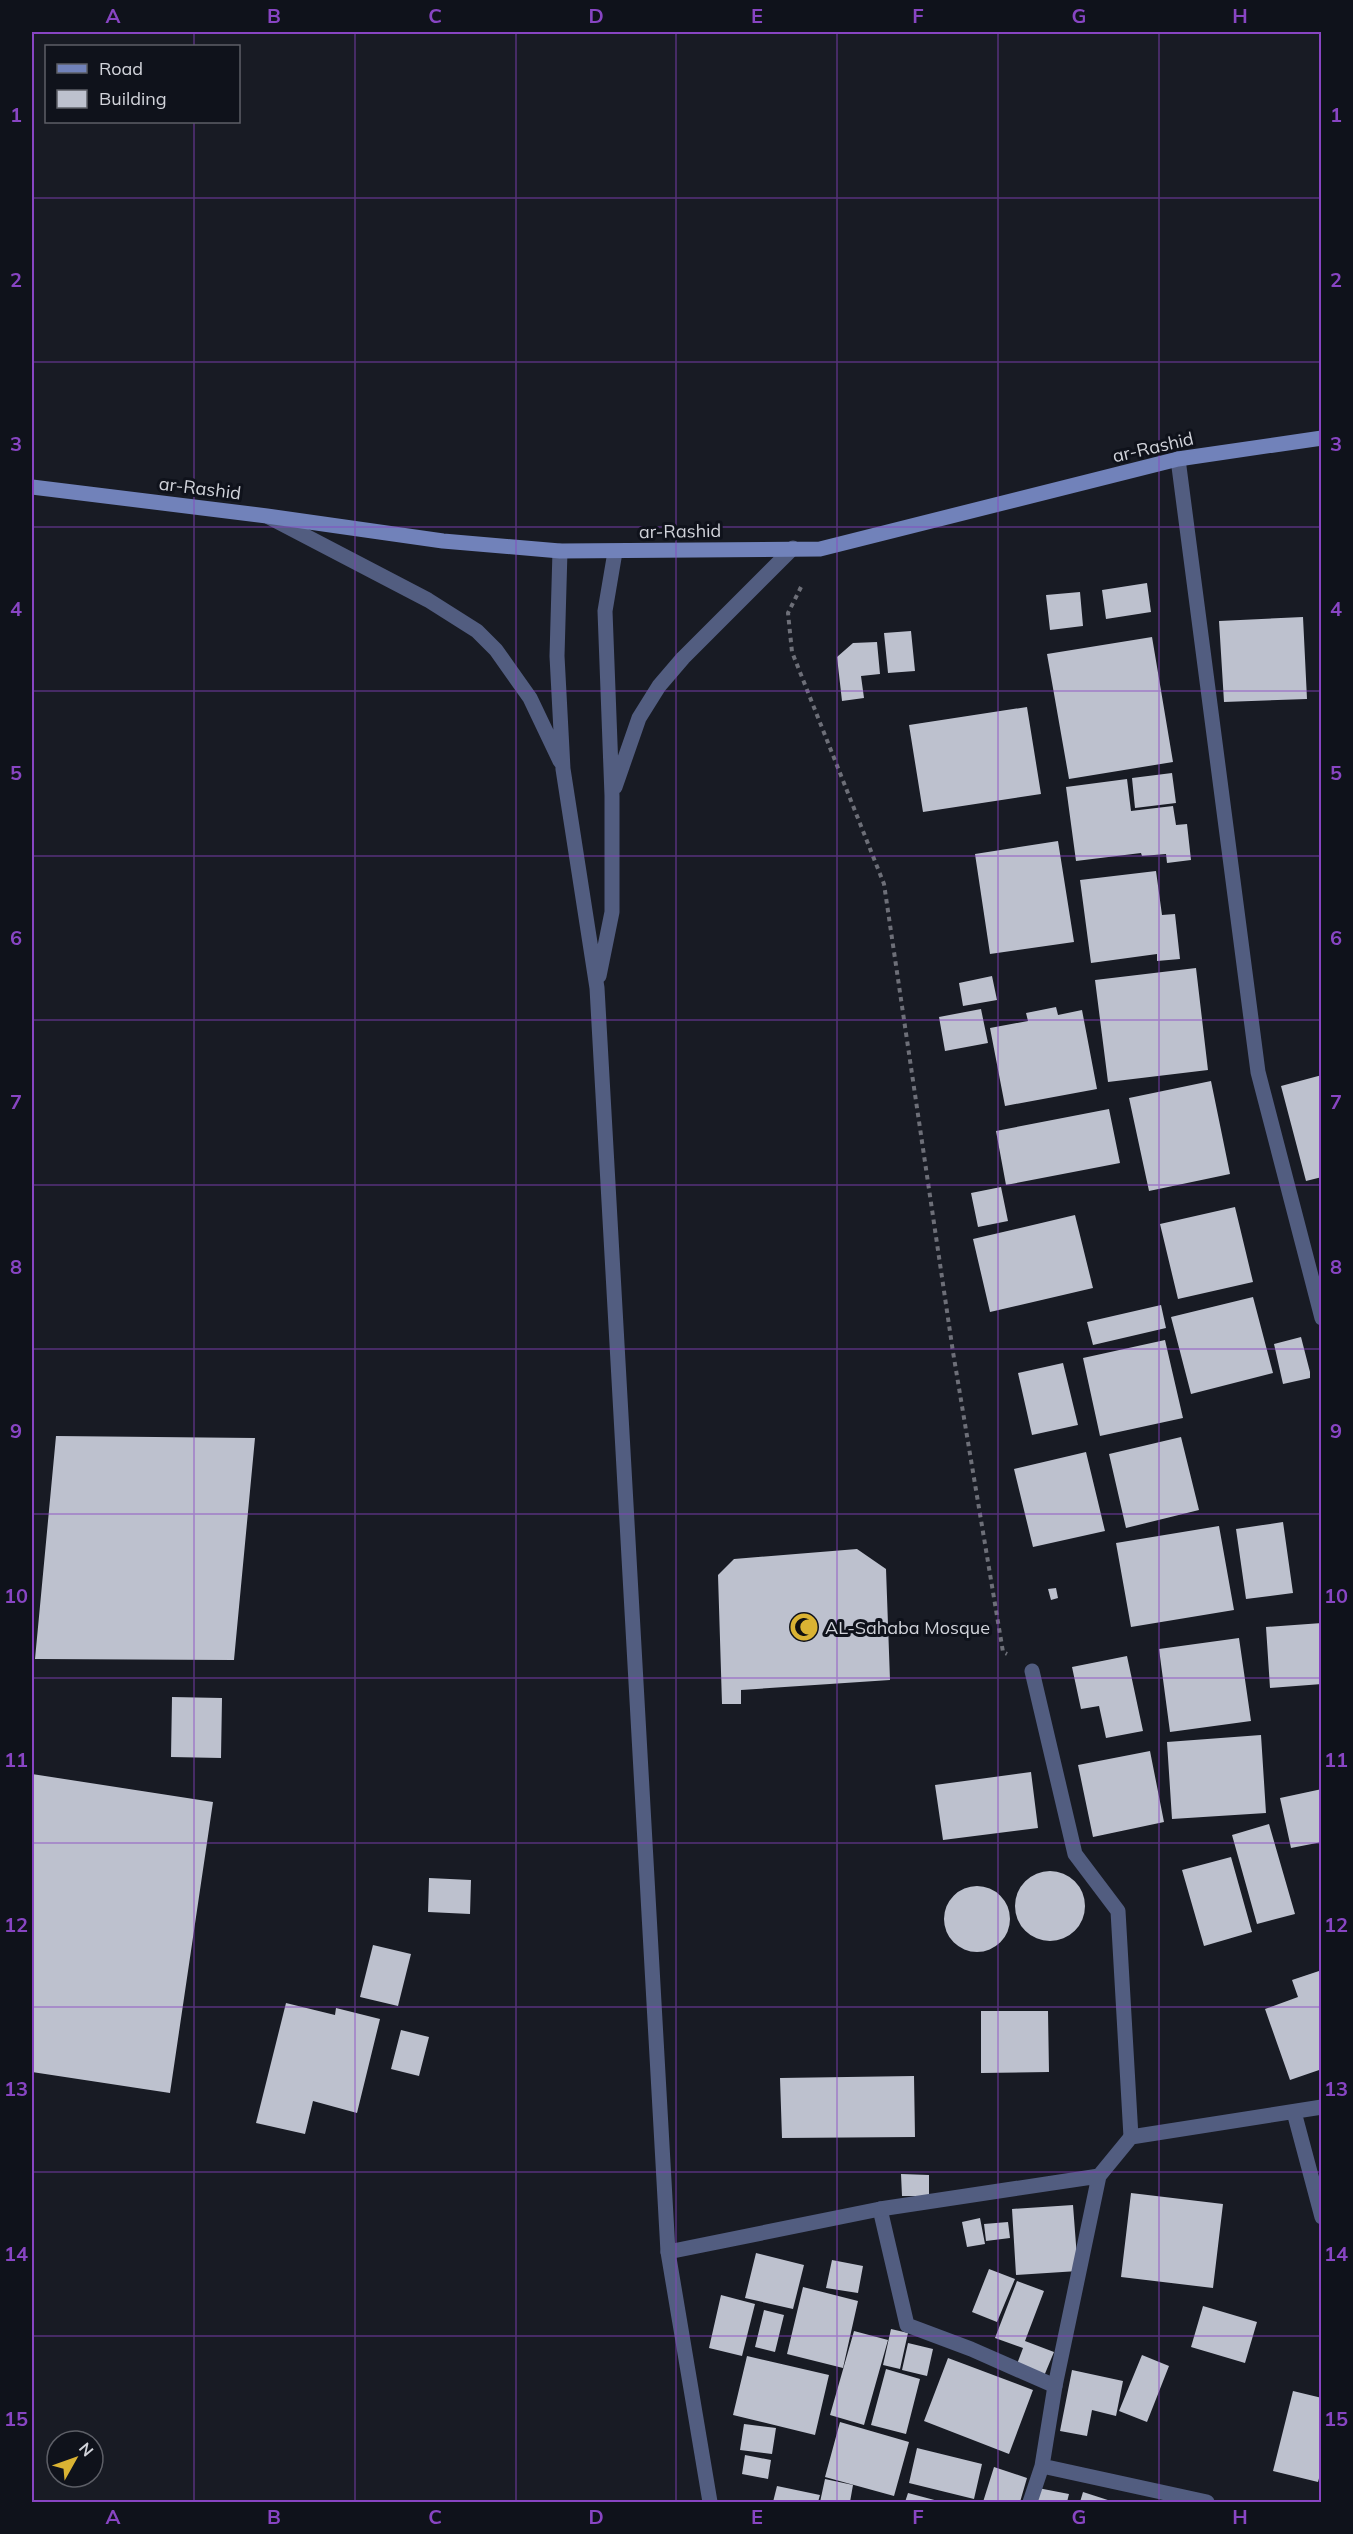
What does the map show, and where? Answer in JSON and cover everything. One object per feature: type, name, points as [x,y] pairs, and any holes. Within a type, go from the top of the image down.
[{"type":"main road","name":"ar-Rashid","points":[[32,488],[267,516],[443,541],[560,551],[820,549],[1178,459],[1322,438]]},
{"type":"street","points":[[1178,459],[1258,1072],[1322,1318]]},
{"type":"street","points":[[267,516],[428,600],[477,631],[496,650],[531,698],[563,770]]},
{"type":"street","points":[[612,796],[639,718],[659,686],[683,658],[793,548]]},
{"type":"street","points":[[560,551],[557,656],[563,770],[597,988],[668,2252],[710,2502]]},
{"type":"street","points":[[597,988],[612,912],[612,796],[605,611],[615,552]]},
{"type":"street","points":[[1032,1671],[1075,1854],[1118,1911],[1131,2137]]},
{"type":"street","points":[[1030,2502],[1042,2466],[1055,2386],[1099,2176],[1131,2137],[1322,2108]]},
{"type":"street","points":[[1294,2112],[1322,2217]]},
{"type":"street","points":[[668,2252],[880,2209],[1099,2176]]},
{"type":"street","points":[[880,2209],[907,2325],[971,2349],[1055,2386]]},
{"type":"street","points":[[1042,2466],[1206,2502]]},
{"type":"path","points":[[820,549],[788,613],[792,652],[884,884],[953,1352],[1003,1652],[1032,1671]]},
{"type":"building","points":[[1147,583],[1151,612],[1106,619],[1102,590]]},
{"type":"building","points":[[1080,592],[1083,626],[1050,630],[1046,595]]},
{"type":"building","points":[[1303,617],[1307,699],[1224,702],[1219,621]]},
{"type":"building","points":[[911,631],[915,671],[888,673],[884,633]]},
{"type":"building","points":[[1152,637],[1173,762],[1069,779],[1047,654]]},
{"type":"building","points":[[877,642],[880,674],[861,676],[864,698],[842,701],[837,657],[853,643]]},
{"type":"building","points":[[1027,707],[1041,794],[923,812],[909,725]]},
{"type":"building","points":[[1172,773],[1176,803],[1135,808],[1132,778]]},
{"type":"building","points":[[1127,779],[1131,811],[1173,806],[1176,825],[1187,824],[1191,860],[1167,863],[1166,854],[1142,856],[1141,853],[1076,861],[1066,787]]},
{"type":"building","points":[[1058,841],[1074,942],[990,954],[975,854]]},
{"type":"building","points":[[1156,871],[1162,915],[1175,914],[1180,959],[1157,961],[1157,954],[1091,963],[1080,880]]},
{"type":"building","points":[[1196,968],[1208,1070],[1108,1082],[1095,980]]},
{"type":"building","points":[[992,976],[997,1000],[963,1006],[959,983]]},
{"type":"building","points":[[1056,1007],[1058,1015],[1082,1010],[1097,1089],[1005,1106],[990,1028],[1028,1021],[1026,1013]]},
{"type":"building","points":[[981,1009],[988,1043],[945,1051],[939,1017]]},
{"type":"building","points":[[1322,1075],[1322,1177],[1306,1181],[1281,1086]]},
{"type":"building","points":[[1211,1081],[1230,1174],[1149,1191],[1129,1098]]},
{"type":"building","points":[[1109,1109],[1120,1163],[1006,1185],[996,1131]]},
{"type":"building","points":[[1001,1187],[1008,1221],[978,1227],[971,1193]]},
{"type":"building","points":[[1235,1207],[1253,1282],[1178,1299],[1160,1224]]},
{"type":"building","points":[[1075,1215],[1093,1288],[990,1312],[973,1239]]},
{"type":"building","points":[[1253,1297],[1273,1373],[1191,1394],[1171,1317]]},
{"type":"building","points":[[1161,1305],[1166,1328],[1093,1345],[1087,1322]]},
{"type":"building","points":[[1301,1337],[1310,1378],[1283,1384],[1274,1344]]},
{"type":"building","points":[[1165,1340],[1183,1418],[1100,1436],[1083,1358]]},
{"type":"building","points":[[1063,1363],[1078,1425],[1032,1435],[1018,1373]]},
{"type":"building","points":[[56,1436],[255,1438],[234,1660],[35,1659]]},
{"type":"building","points":[[1181,1437],[1199,1510],[1126,1528],[1109,1454]]},
{"type":"building","points":[[1086,1452],[1105,1531],[1033,1547],[1014,1469]]},
{"type":"building","points":[[1283,1522],[1293,1593],[1246,1599],[1236,1529]]},
{"type":"building","points":[[1219,1526],[1234,1610],[1131,1627],[1116,1543]]},
{"type":"building","name":"AL-Sahaba Mosque","points":[[857,1549],[886,1569],[890,1680],[741,1690],[741,1704],[722,1704],[718,1575],[734,1559]]},
{"type":"building","points":[[1056,1588],[1058,1598],[1051,1600],[1048,1589]]},
{"type":"building","points":[[1322,1623],[1322,1684],[1270,1688],[1266,1627]]},
{"type":"building","points":[[1239,1638],[1251,1721],[1170,1732],[1159,1649]]},
{"type":"building","points":[[1127,1656],[1143,1731],[1106,1738],[1099,1706],[1081,1709],[1072,1667]]},
{"type":"building","points":[[172,1697],[222,1698],[221,1758],[171,1757]]},
{"type":"building","points":[[1261,1735],[1266,1813],[1172,1819],[1167,1742]]},
{"type":"building","points":[[1150,1751],[1164,1822],[1093,1837],[1078,1765]]},
{"type":"building","points":[[1031,1772],[1038,1828],[943,1840],[935,1785]]},
{"type":"building","points":[[32,1774],[213,1802],[170,2093],[32,2072]]},
{"type":"building","points":[[1322,1789],[1322,1842],[1291,1848],[1280,1798]]},
{"type":"building","points":[[1269,1824],[1295,1914],[1257,1924],[1232,1835]]},
{"type":"building","points":[[1231,1857],[1252,1932],[1204,1946],[1182,1870]]},
{"type":"building","points":[[1057,1871],[1070,1877],[1079,1886],[1083,1892],[1085,1906],[1083,1920],[1075,1931],[1064,1939],[1043,1941],[1025,1931],[1017,1920],[1015,1899],[1025,1881],[1036,1873]]},
{"type":"building","points":[[429,1878],[471,1880],[470,1914],[428,1912]]},
{"type":"building","points":[[977,1886],[989,1889],[1000,1896],[1007,1907],[1010,1919],[1007,1931],[1000,1942],[989,1949],[977,1952],[965,1949],[954,1942],[947,1931],[944,1919],[947,1907],[954,1896],[965,1889]]},
{"type":"building","points":[[373,1945],[411,1954],[398,2006],[360,1997]]},
{"type":"building","points":[[1319,1971],[1322,1975],[1322,2069],[1290,2080],[1265,2009],[1298,1997],[1292,1980]]},
{"type":"building","points":[[286,2003],[335,2015],[336,2008],[380,2019],[357,2113],[313,2101],[305,2134],[256,2123]]},
{"type":"building","points":[[981,2011],[1048,2011],[1049,2072],[981,2073]]},
{"type":"building","points":[[401,2030],[429,2037],[419,2076],[391,2069]]},
{"type":"building","points":[[914,2076],[915,2137],[782,2138],[780,2078]]},
{"type":"building","points":[[901,2174],[929,2175],[929,2196],[902,2196]]},
{"type":"building","points":[[1131,2193],[1223,2204],[1213,2288],[1121,2277]]},
{"type":"building","points":[[1073,2205],[1078,2271],[1016,2275],[1012,2209]]},
{"type":"building","points":[[980,2218],[985,2244],[967,2247],[962,2222]]},
{"type":"building","points":[[1008,2222],[1010,2238],[986,2241],[984,2224]]},
{"type":"building","points":[[756,2253],[804,2265],[793,2309],[745,2298]]},
{"type":"building","points":[[832,2260],[863,2266],[858,2293],[826,2288]]},
{"type":"building","points":[[989,2269],[1015,2279],[997,2322],[972,2312]]},
{"type":"building","points":[[1017,2281],[1044,2291],[1025,2341],[1054,2352],[1044,2376],[1017,2364],[1023,2348],[995,2338]]},
{"type":"building","points":[[803,2287],[858,2301],[843,2368],[787,2354]]},
{"type":"building","points":[[721,2295],[755,2304],[742,2356],[709,2348]]},
{"type":"building","points":[[1203,2306],[1257,2322],[1245,2363],[1191,2347]]},
{"type":"building","points":[[764,2310],[784,2315],[775,2352],[755,2347]]},
{"type":"building","points":[[891,2329],[908,2333],[900,2369],[883,2365]]},
{"type":"building","points":[[854,2331],[888,2340],[864,2425],[830,2415]]},
{"type":"building","points":[[908,2343],[933,2349],[927,2376],[902,2370]]},
{"type":"building","points":[[1142,2355],[1169,2366],[1147,2422],[1119,2411]]},
{"type":"building","points":[[747,2356],[829,2375],[815,2435],[733,2415]]},
{"type":"building","points":[[948,2358],[1033,2390],[1009,2454],[924,2421]]},
{"type":"building","points":[[886,2369],[920,2379],[906,2434],[871,2425]]},
{"type":"building","points":[[1072,2370],[1123,2381],[1116,2416],[1092,2410],[1087,2436],[1060,2431]]},
{"type":"building","points":[[1293,2391],[1322,2398],[1322,2467],[1318,2482],[1273,2471]]},
{"type":"building","points":[[840,2422],[909,2442],[894,2496],[825,2477]]},
{"type":"building","points":[[744,2424],[776,2428],[772,2454],[740,2450]]},
{"type":"building","points":[[917,2448],[982,2464],[974,2499],[909,2483]]},
{"type":"building","points":[[745,2455],[771,2460],[768,2479],[742,2474]]},
{"type":"building","points":[[994,2467],[1027,2478],[1020,2502],[983,2502]]},
{"type":"building","points":[[825,2479],[853,2485],[850,2502],[820,2502]]},
{"type":"building","points":[[777,2486],[820,2495],[818,2502],[773,2502]]},
{"type":"building","points":[[1038,2488],[1069,2494],[1067,2502],[1035,2502]]},
{"type":"building","points":[[1083,2492],[1114,2502],[1080,2502]]},
{"type":"building","points":[[908,2493],[942,2502],[905,2502]]},
{"type":"place","name":"AL-Sahaba Mosque","points":[[804,1627]]}]
